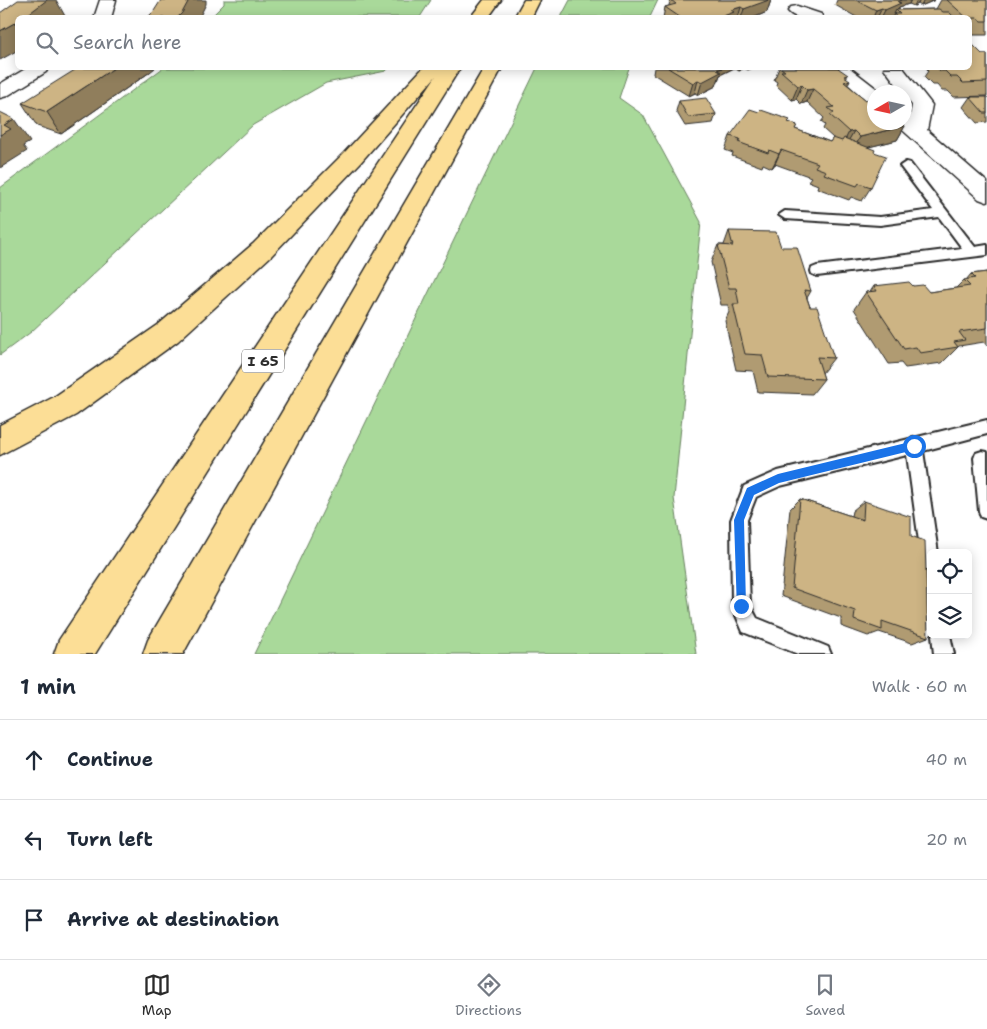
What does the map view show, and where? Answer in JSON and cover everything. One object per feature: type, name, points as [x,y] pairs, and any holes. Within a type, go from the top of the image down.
[{"type":"highway","points":[[481,15],[494,0]]},
{"type":"highway","points":[[485,15],[494,0]]},
{"type":"highway","points":[[524,15],[532,0]]},
{"type":"highway","points":[[0,441],[65,406],[168,333],[262,250],[352,158],[431,70]]},
{"type":"highway","name":"I 65","points":[[73,654],[450,70]]},
{"type":"highway","points":[[162,654],[492,70]]},
{"type":"street","points":[[103,15],[108,0]]},
{"type":"street","points":[[793,9],[808,15]]},
{"type":"street","points":[[0,92],[36,70]]},
{"type":"street","points":[[842,70],[867,91]]},
{"type":"street","points":[[894,70],[906,85]]},
{"type":"street","points":[[912,93],[922,105],[912,124]]},
{"type":"street","points":[[912,127],[987,194]]},
{"type":"lane","points":[[906,166],[972,252]]},
{"type":"lane","points":[[785,215],[880,221],[942,213]]},
{"type":"lane","points":[[817,271],[987,250]]},
{"type":"lane","points":[[821,654],[750,625],[741,606],[739,520],[750,492],[778,479],[987,427]]},
{"type":"lane","points":[[914,446],[929,549]]},
{"type":"lane","points":[[987,459],[982,458],[987,510]]},
{"type":"lane","points":[[942,639],[944,654]]},
{"type":"green space","points":[[224,0],[431,0],[421,15],[213,15],[224,4]]},
{"type":"green space","points":[[570,0],[658,0],[651,15],[562,15]]},
{"type":"green space","points":[[160,70],[387,70],[326,83],[253,125],[31,332],[0,355],[0,188]]},
{"type":"green space","points":[[536,70],[628,70],[619,98],[643,115],[701,222],[674,498],[696,654],[254,654]]},
{"type":"building","points":[[18,0],[47,0],[27,15],[15,15],[15,23],[0,31],[0,13]]},
{"type":"building","points":[[161,0],[189,0],[180,15],[150,15]]},
{"type":"building","points":[[671,0],[769,0],[744,9],[741,7],[731,10],[734,12],[726,15],[677,15],[665,7],[676,4]]},
{"type":"building","points":[[856,0],[902,0],[898,2],[901,3],[885,10],[882,8],[876,10]]},
{"type":"building","points":[[947,0],[987,0],[987,21],[972,18],[972,15],[964,15]]},
{"type":"building","points":[[939,9],[952,15],[895,15],[900,14],[896,10]]},
{"type":"building","points":[[972,44],[982,54],[987,54],[987,82],[963,83],[957,77],[951,77],[945,71],[940,71],[972,70]]},
{"type":"building","points":[[75,70],[111,70],[47,112],[22,103]]},
{"type":"building","points":[[671,70],[717,70],[721,72],[702,82],[698,80],[693,83]]},
{"type":"building","points":[[841,70],[848,75],[844,76],[850,80],[844,82],[867,100],[867,130],[889,130],[860,137],[854,131],[849,132],[830,115],[834,113],[828,108],[834,107],[813,89],[807,90],[802,85],[798,86],[781,71]]},
{"type":"building","points":[[970,97],[987,97],[987,113],[984,113]]},
{"type":"building","points":[[706,98],[716,114],[688,117],[679,101]]},
{"type":"building","points":[[750,109],[759,112],[761,110],[790,120],[788,122],[797,125],[795,129],[830,142],[833,138],[842,141],[844,138],[886,156],[871,187],[859,183],[857,186],[824,174],[826,171],[815,167],[818,163],[781,150],[779,154],[769,150],[768,153],[738,142],[740,139],[730,136]]},
{"type":"building","points":[[0,112],[14,119],[4,125],[11,129],[0,135]]},
{"type":"building","points":[[729,231],[776,232],[781,247],[797,247],[811,291],[804,290],[810,307],[817,307],[834,358],[817,357],[824,379],[768,377],[762,355],[745,354],[733,304],[739,304],[736,288],[729,288],[718,245],[733,246]]},
{"type":"building","points":[[987,272],[987,328],[959,332],[965,340],[954,342],[958,347],[920,353],[916,347],[904,349],[866,292],[877,291],[874,286],[909,282],[913,286],[923,285],[929,292],[970,286],[964,280],[975,278],[971,274]]},
{"type":"building","points":[[800,499],[863,520],[864,501],[911,517],[911,536],[925,541],[927,637],[882,621],[882,630],[854,620],[855,611],[792,588]]},
{"type":"route","points":[[741,606],[739,520],[750,492],[778,479],[914,446]]}]
